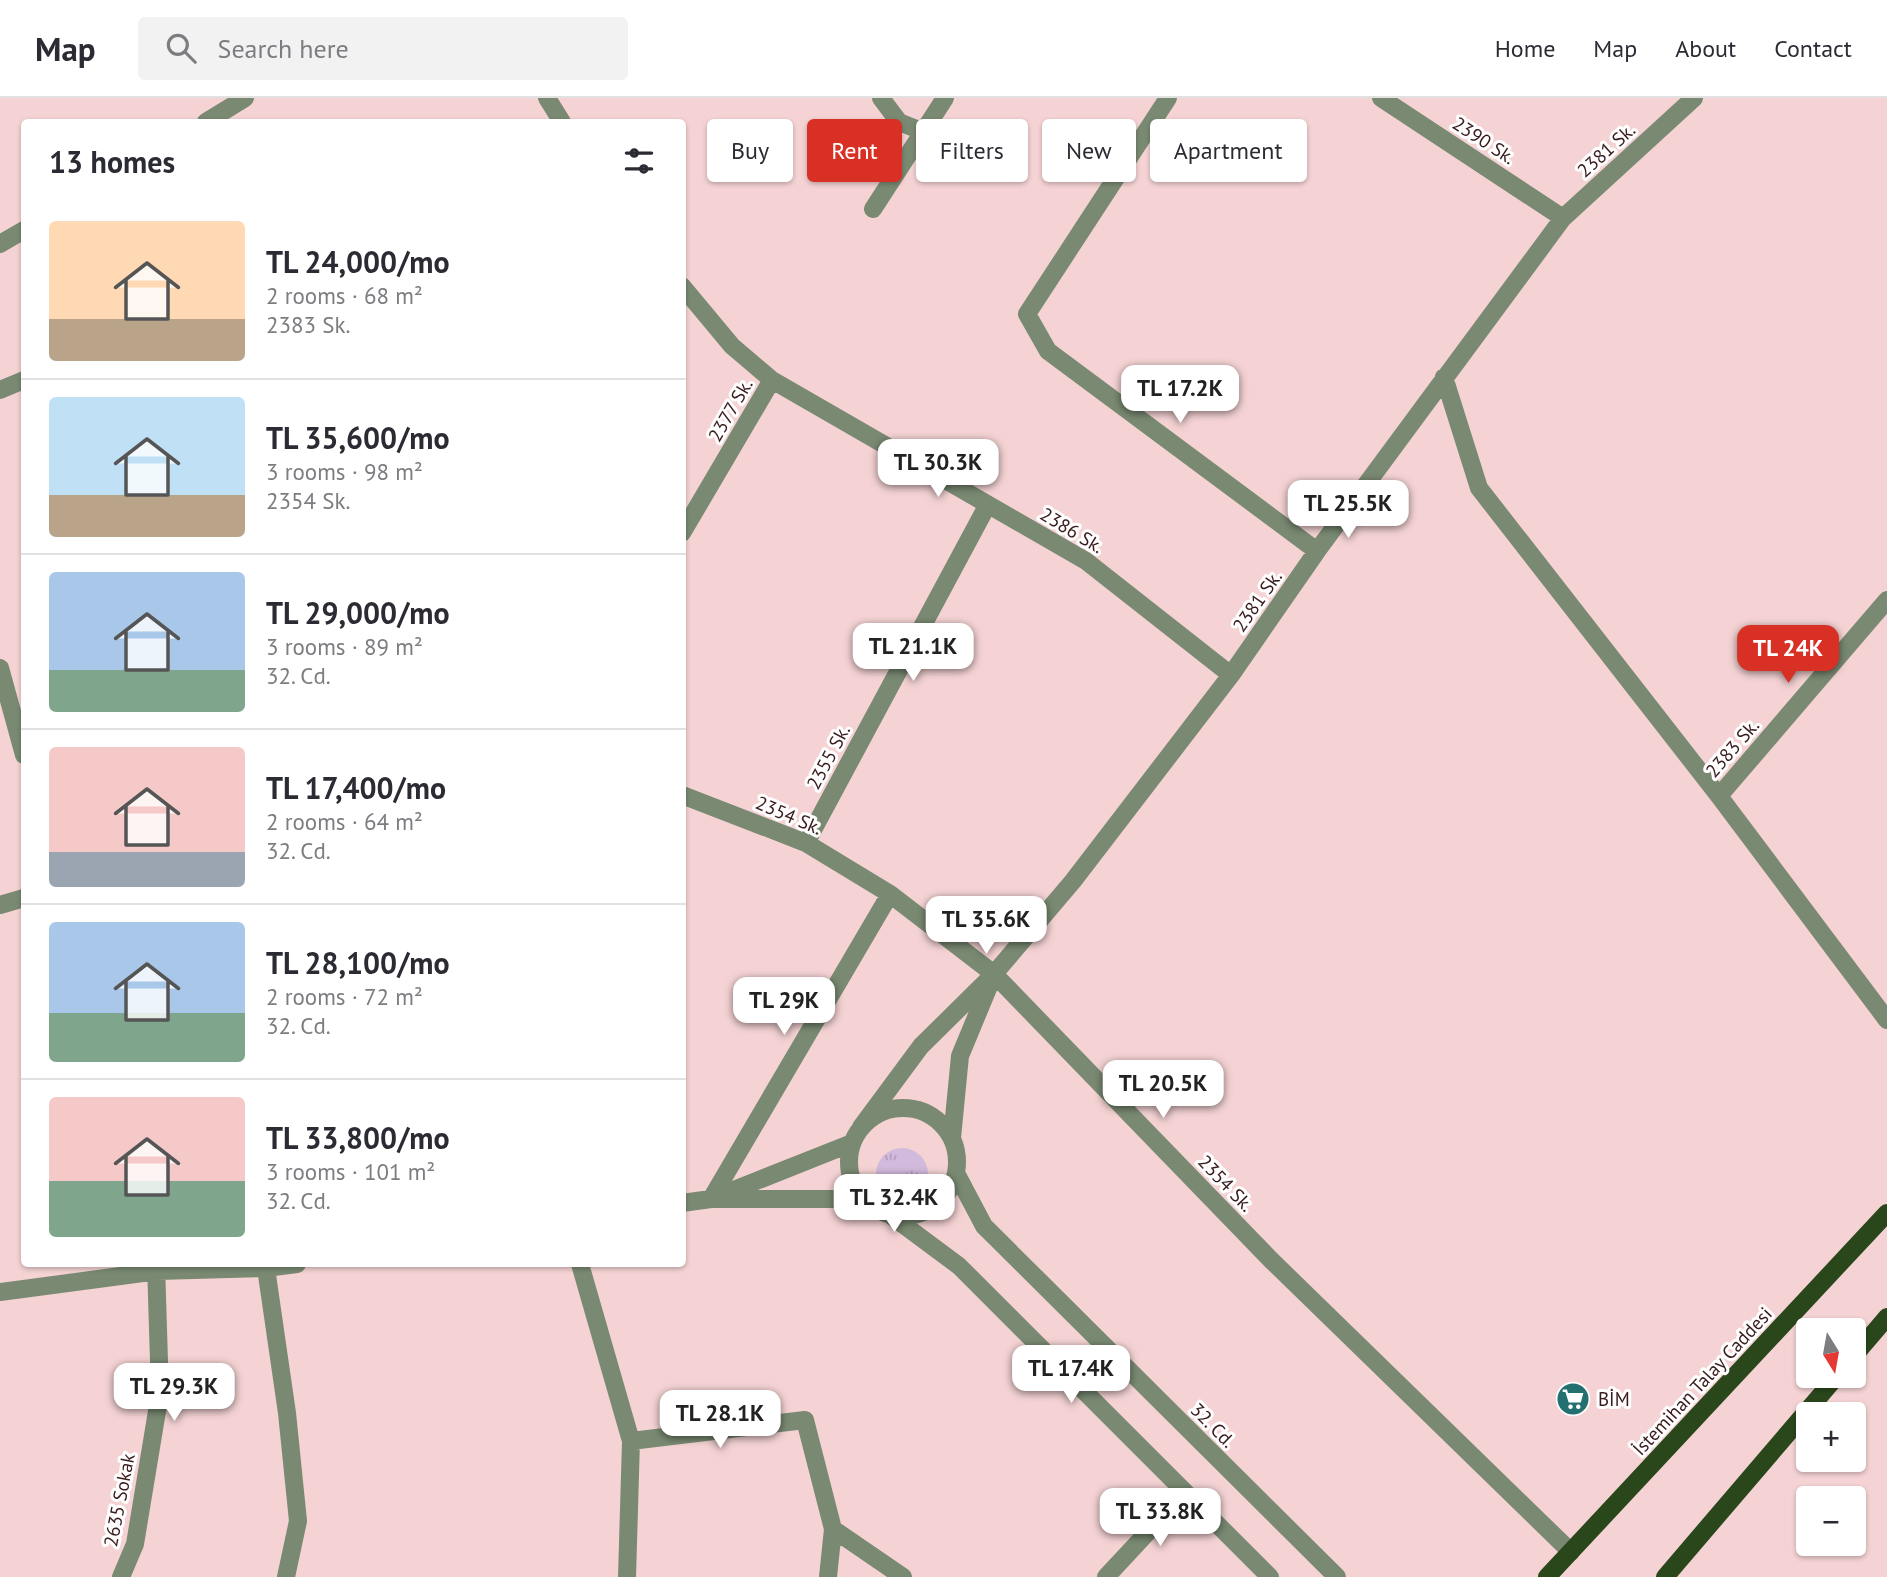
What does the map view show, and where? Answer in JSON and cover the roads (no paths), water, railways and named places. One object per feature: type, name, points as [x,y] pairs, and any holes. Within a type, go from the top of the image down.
[{"type":"main road","name":"İstemihan Talay Caddesi","points":[[1547,1577],[1887,1213]]},
{"type":"main road","points":[[1866,1342],[1887,1317]]},
{"type":"main road","points":[[1665,1577],[1827,1388]]},
{"type":"street","points":[[547,98],[560,119]]},
{"type":"street","points":[[881,98],[900,122],[916,129]]},
{"type":"street","points":[[932,119],[946,98]]},
{"type":"street","points":[[1168,98],[1027,314],[1048,351],[1317,551]]},
{"type":"street","name":"2390 Sk.","points":[[1381,98],[1563,218]]},
{"type":"street","name":"2381 Sk.","points":[[994,974],[1073,881],[1231,675],[1317,551],[1563,218],[1694,98]]},
{"type":"street","points":[[211,119],[234,106]]},
{"type":"street","points":[[873,209],[916,144]]},
{"type":"street","points":[[0,244],[21,232]]},
{"type":"street","name":"2386 Sk.","points":[[686,291],[732,346],[772,380],[1086,561],[1231,675]]},
{"type":"street","points":[[1444,377],[1479,488],[1719,796],[1887,1020]]},
{"type":"street","name":"2377 Sk.","points":[[686,526],[772,380]]},
{"type":"street","points":[[0,390],[21,381]]},
{"type":"street","name":"2355 Sk.","points":[[806,843],[987,506]]},
{"type":"street","name":"2383 Sk.","points":[[1719,796],[1887,600]]},
{"type":"street","points":[[0,668],[21,744]]},
{"type":"street","name":"2354 Sk.","points":[[686,796],[806,843],[890,894],[994,974],[1271,1260],[1571,1552]]},
{"type":"street","points":[[711,1199],[890,894]]},
{"type":"street","points":[[0,905],[21,899]]},
{"type":"street","points":[[994,974],[920,1046],[856,1135],[849,1161],[851,1178],[864,1199],[889,1214],[959,1266],[1270,1577]]},
{"type":"street","points":[[952,1138],[960,1056],[994,974]]},
{"type":"street","points":[[711,1199],[856,1135],[875,1116],[892,1109],[910,1108],[927,1113],[941,1124],[952,1138],[957,1155],[956,1173],[950,1189],[924,1212],[906,1216],[889,1214]]},
{"type":"street","name":"32. Cd.","points":[[956,1173],[984,1226],[1337,1577]]},
{"type":"street","points":[[686,1202],[711,1199],[864,1199]]},
{"type":"street","points":[[0,1292],[157,1267],[274,1267]]},
{"type":"street","name":"2635 Sokak","points":[[121,1577],[135,1544],[160,1393],[157,1267]]},
{"type":"street","points":[[581,1267],[631,1441],[627,1577]]},
{"type":"street","points":[[266,1268],[287,1413],[298,1521],[286,1577]]},
{"type":"street","points":[[631,1441],[805,1420],[833,1529],[828,1577]]},
{"type":"street","points":[[1106,1577],[1185,1492]]},
{"type":"street","points":[[833,1529],[903,1577]]},
{"type":"place","name":"BİM","points":[[1573,1399]]}]
